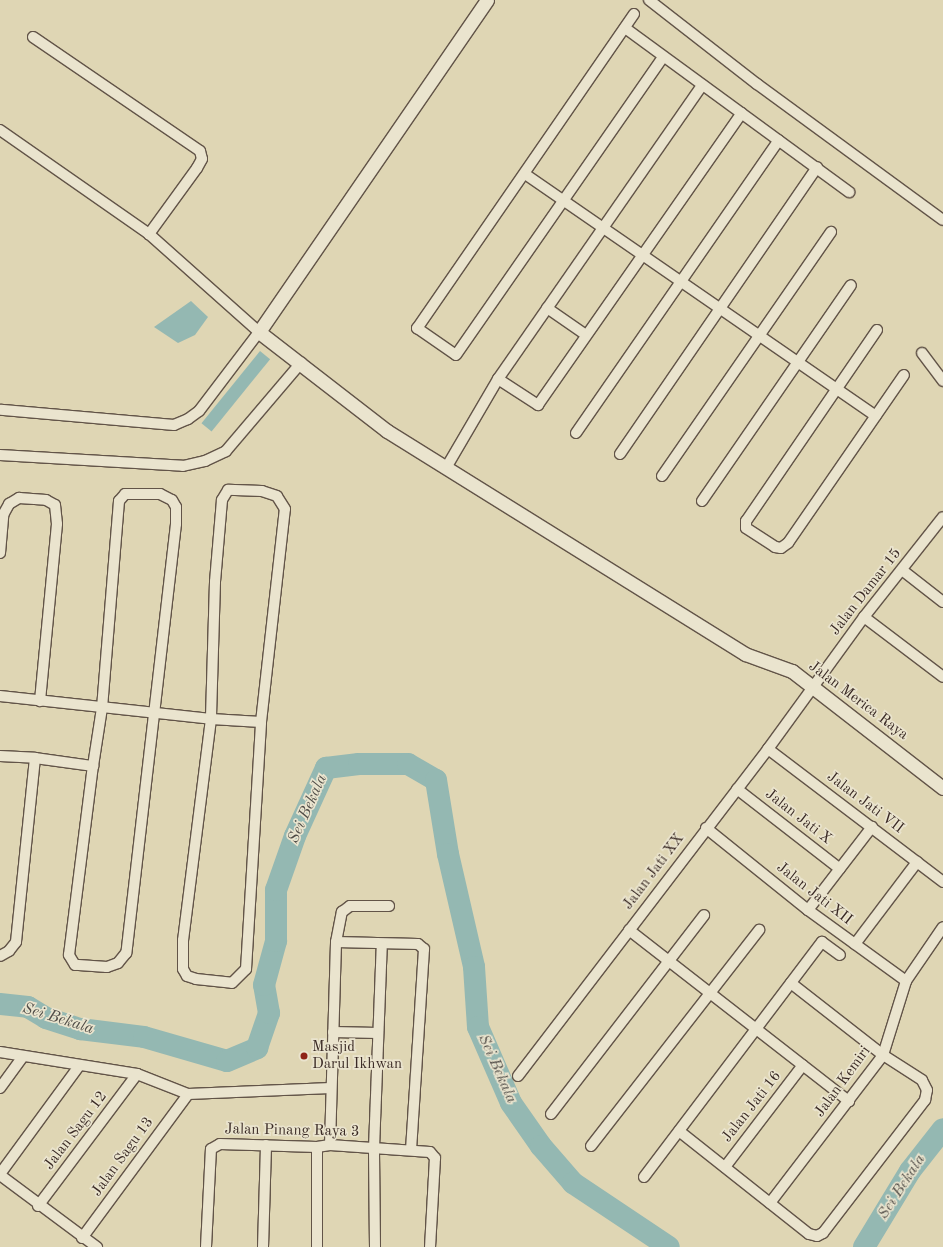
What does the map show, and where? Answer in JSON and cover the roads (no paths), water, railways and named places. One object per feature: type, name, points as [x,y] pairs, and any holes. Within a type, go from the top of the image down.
[{"type":"street","points":[[1,410],[174,424],[188,419],[199,411],[259,332],[487,0]]},
{"type":"street","points":[[648,0],[757,84],[943,220]]},
{"type":"street","points":[[634,14],[525,174],[417,328],[456,355],[663,57]]},
{"type":"street","points":[[625,28],[663,57],[817,167],[849,192]]},
{"type":"street","points":[[33,37],[200,151],[202,158],[197,168],[149,234]]},
{"type":"street","points":[[446,468],[498,379],[702,85]]},
{"type":"street","points":[[498,379],[538,405],[642,254],[742,113]]},
{"type":"street","points":[[0,130],[149,234],[259,332]]},
{"type":"street","points":[[576,432],[779,140]]},
{"type":"street","points":[[620,454],[817,167]]},
{"type":"street","points":[[525,174],[682,280],[876,416]]},
{"type":"street","points":[[662,476],[831,232]]},
{"type":"street","points":[[702,501],[851,285]]},
{"type":"street","points":[[547,308],[586,335]]},
{"type":"street","points":[[877,330],[746,521],[746,528],[775,547],[781,548],[788,543],[904,375]]},
{"type":"street","name":"Jalan Merica Raya","points":[[259,332],[387,431],[745,654],[780,665],[814,686],[943,788]]},
{"type":"street","points":[[922,353],[943,381]]},
{"type":"street","points":[[0,455],[183,466],[205,461],[226,451],[301,363]]},
{"type":"street","points":[[228,490],[262,491],[277,496],[285,509],[261,722],[246,969],[232,983],[196,979],[187,976],[183,969],[183,940],[211,719],[215,582],[222,500],[228,490]]},
{"type":"street","points":[[125,494],[160,494],[172,500],[176,507],[176,524],[154,713],[126,953],[118,963],[107,966],[75,965],[69,955],[93,766],[102,708],[120,501],[125,494]]},
{"type":"street","points":[[0,554],[3,515],[9,504],[19,498],[46,500],[55,505],[57,524],[40,701]]},
{"type":"street","name":"Jalan Damar 15","points":[[814,686],[864,617],[943,517]]},
{"type":"street","points":[[902,570],[943,602]]},
{"type":"street","points":[[864,617],[943,677]]},
{"type":"street","name":"Jalan Jati XX","points":[[518,1076],[706,828],[768,749],[814,686]]},
{"type":"street","points":[[0,696],[211,719],[261,722]]},
{"type":"street","name":"Jalan Jati VII","points":[[768,749],[943,882]]},
{"type":"street","points":[[0,756],[35,758],[93,766]]},
{"type":"street","points":[[0,956],[9,952],[16,942],[35,758]]},
{"type":"street","name":"Jalan Jati X","points":[[737,789],[840,869]]},
{"type":"street","points":[[808,910],[872,827]]},
{"type":"street","name":"Jalan Jati XII","points":[[706,828],[808,910],[906,981]]},
{"type":"street","points":[[855,944],[917,862]]},
{"type":"street","points":[[330,1145],[336,942],[343,909],[390,906]]},
{"type":"street","points":[[551,1114],[704,915]]},
{"type":"street","name":"Jalan Kemiri","points":[[770,1203],[883,1055],[906,981],[943,927]]},
{"type":"street","points":[[629,930],[670,960],[756,1030],[849,1101]]},
{"type":"street","points":[[591,1146],[760,930]]},
{"type":"street","points":[[336,942],[418,944],[424,949],[411,1150]]},
{"type":"street","points":[[644,1177],[822,942],[840,955]]},
{"type":"street","points":[[375,1247],[374,1148],[382,944]]},
{"type":"street","points":[[679,1130],[809,1234],[817,1236],[823,1233],[920,1106],[927,1090],[922,1080],[883,1055],[791,983]]},
{"type":"street","points":[[333,1032],[378,1033]]},
{"type":"street","points":[[0,1052],[79,1066],[137,1074],[188,1094],[331,1088]]},
{"type":"street","points":[[0,1088],[23,1056]]},
{"type":"street","name":"Jalan Jati 16","points":[[725,1167],[803,1065]]},
{"type":"street","points":[[79,1066],[0,1174],[38,1206],[97,1247]]},
{"type":"street","name":"Jalan Sagu 12","points":[[38,1206],[137,1074]]},
{"type":"street","name":"Jalan Sagu 13","points":[[82,1238],[188,1094]]},
{"type":"street","name":"Jalan Pinang Raya 3","points":[[206,1247],[211,1149],[220,1144],[317,1147],[330,1145],[425,1150],[435,1158],[430,1247]]},
{"type":"street","points":[[263,1247],[266,1146]]},
{"type":"street","points":[[316,1247],[317,1147]]},
{"type":"water","points":[[191,301],[208,317],[195,335],[178,343],[154,327]]},
{"type":"water","points":[[260,351],[270,359],[212,431],[201,423]]},
{"type":"waterway","name":"Sei Bekala","points":[[0,1004],[28,1007],[46,1018],[80,1029],[144,1037],[227,1061],[257,1048],[269,1013],[264,985],[276,941],[276,890],[295,836],[326,768],[359,764],[408,764],[436,780],[448,854],[474,967],[478,1027],[511,1103],[541,1146],[573,1183],[669,1247]]},
{"type":"waterway","name":"Sei Bekala","points":[[864,1247],[910,1171],[943,1129]]},
{"type":"place","name":"Masjid Darul Ikhwan","points":[[304,1056]]}]
